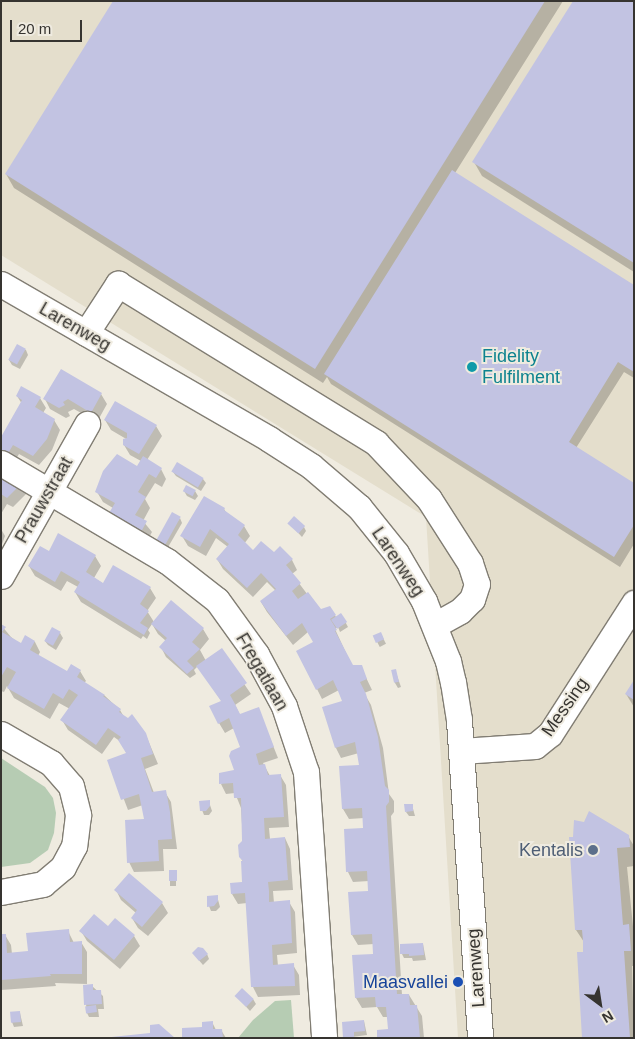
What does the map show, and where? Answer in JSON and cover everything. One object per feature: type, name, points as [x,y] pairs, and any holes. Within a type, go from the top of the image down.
[{"type":"street","name":"Larenweg","points":[[1,284],[269,439],[311,466],[359,507],[396,553],[424,601],[435,625],[453,682],[459,720],[480,1038]]},
{"type":"street","points":[[86,333],[118,284],[376,443],[429,499],[470,563],[477,584],[472,599],[460,611],[435,625]]},
{"type":"street","name":"Prauwstraat","points":[[1,576],[87,424]]},
{"type":"street","name":"Fregatlaan","points":[[1,464],[167,561],[217,600],[256,654],[284,706],[306,772],[324,1038]]},
{"type":"street","name":"Messing","points":[[461,750],[535,746],[550,734],[634,603]]},
{"type":"street","points":[[1,734],[51,764],[71,786],[78,815],[74,846],[63,867],[43,884],[1,892]]},
{"type":"shaded area","points":[[1,1],[634,1],[634,1038],[458,1038],[426,517],[1,255]]},
{"type":"green space","points":[[1,758],[45,787],[53,798],[56,813],[54,833],[48,850],[30,863],[1,867]]},
{"type":"green space","points":[[291,1000],[294,1038],[238,1038],[253,1020],[275,1001]]},
{"type":"building","points":[[113,1],[545,1],[315,369],[5,174]]},
{"type":"building","points":[[573,1],[634,1],[634,263],[472,162]]},
{"type":"building","name":"Fidelity Fulfilment","points":[[452,170],[634,285],[634,372],[618,362],[569,442],[634,483],[634,525],[614,557],[324,374]]},
{"type":"building","points":[[17,344],[26,349],[17,365],[8,360]]},
{"type":"building","points":[[61,369],[102,393],[91,413],[68,399],[63,402],[65,405],[59,408],[43,399]]},
{"type":"building","points":[[21,386],[41,397],[35,407],[55,419],[47,439],[33,456],[13,445],[7,455],[1,451],[1,437],[22,400],[16,396]]},
{"type":"building","points":[[115,401],[157,425],[139,454],[123,445],[123,439],[127,438],[127,433],[104,420]]},
{"type":"building","points":[[117,454],[137,466],[143,456],[162,468],[156,478],[149,474],[138,492],[146,497],[135,515],[147,521],[141,532],[109,513],[115,503],[95,492],[103,471]]},
{"type":"building","points":[[177,462],[204,478],[198,487],[171,471]]},
{"type":"building","points":[[1,471],[22,483],[7,498],[1,494]]},
{"type":"building","points":[[186,485],[196,490],[193,496],[183,491]]},
{"type":"building","points":[[204,496],[225,508],[224,510],[245,525],[238,535],[253,550],[261,541],[274,552],[280,546],[293,559],[286,565],[301,583],[292,591],[298,599],[308,592],[321,609],[330,606],[336,615],[330,619],[353,665],[362,665],[367,679],[360,682],[366,694],[378,737],[385,786],[389,790],[389,802],[386,806],[397,994],[409,994],[410,1005],[417,1005],[420,1038],[377,1038],[377,1030],[388,1029],[386,1007],[376,1007],[375,997],[355,998],[352,955],[373,954],[372,934],[351,935],[348,892],[368,891],[367,871],[346,872],[344,829],[363,828],[362,808],[342,809],[339,766],[359,765],[355,742],[335,748],[322,707],[342,701],[333,680],[316,690],[296,651],[313,642],[302,623],[286,636],[260,601],[276,589],[261,573],[247,588],[216,559],[229,544],[210,529],[200,547],[180,536]]},
{"type":"building","points":[[172,512],[181,517],[165,545],[156,540]]},
{"type":"building","points":[[294,516],[305,526],[298,533],[287,523]]},
{"type":"building","points":[[58,533],[96,555],[86,572],[103,583],[113,565],[151,587],[140,604],[149,611],[140,623],[148,628],[144,635],[74,592],[80,582],[61,571],[55,582],[28,566],[40,546],[49,551]]},
{"type":"building","points":[[171,600],[204,628],[192,642],[200,649],[187,661],[194,668],[187,674],[159,647],[167,638],[151,624]]},
{"type":"building","points":[[341,613],[347,622],[337,629],[331,620]]},
{"type":"building","points":[[1,624],[6,627],[2,632],[21,643],[25,635],[35,641],[30,650],[67,671],[71,664],[81,670],[77,677],[105,695],[103,696],[121,709],[119,712],[128,718],[132,714],[146,733],[153,754],[141,758],[152,792],[166,790],[170,812],[172,839],[158,840],[159,861],[127,863],[125,820],[144,819],[139,794],[121,800],[107,760],[126,753],[118,740],[121,737],[108,728],[96,745],[60,720],[78,695],[69,689],[63,699],[53,693],[44,709],[7,688],[16,672],[7,667],[1,677]]},
{"type":"building","points":[[52,627],[61,632],[53,646],[44,641]]},
{"type":"building","points":[[381,632],[384,639],[376,643],[373,636]]},
{"type":"building","points":[[222,648],[247,683],[230,695],[240,714],[259,707],[274,747],[256,754],[259,765],[265,764],[268,775],[281,774],[284,817],[264,818],[265,839],[285,837],[288,880],[268,882],[269,902],[290,900],[292,943],[272,945],[273,965],[294,963],[295,986],[251,987],[245,893],[231,894],[230,883],[242,882],[241,861],[243,861],[239,857],[238,845],[242,841],[241,798],[234,798],[233,783],[219,784],[219,773],[234,770],[229,756],[231,751],[240,747],[229,718],[218,724],[209,706],[221,701],[196,666]]},
{"type":"building","points":[[396,669],[399,682],[394,683],[391,670]]},
{"type":"building","points":[[634,680],[634,700],[625,694]]},
{"type":"building","points":[[210,800],[210,806],[206,811],[200,811],[199,801]]},
{"type":"building","points":[[404,804],[413,804],[413,811],[405,812]]},
{"type":"building","points":[[589,811],[629,835],[630,847],[617,848],[623,925],[629,924],[631,951],[624,951],[630,1038],[582,1038],[577,952],[583,952],[583,941],[582,930],[575,930],[569,837],[573,837],[574,820],[584,822]]},
{"type":"building","points":[[169,870],[177,870],[177,881],[169,881]]},
{"type":"building","points":[[129,873],[163,902],[142,927],[131,918],[137,910],[114,890]]},
{"type":"building","points":[[218,895],[218,901],[214,906],[207,907],[207,896]]},
{"type":"building","points":[[94,914],[108,926],[115,918],[135,935],[114,960],[79,931]]},
{"type":"building","points":[[69,929],[70,942],[82,941],[82,974],[50,974],[51,976],[1,980],[1,934],[6,934],[7,953],[28,951],[26,933]]},
{"type":"building","points":[[423,943],[424,955],[409,956],[409,954],[400,954],[400,944]]},
{"type":"building","points":[[198,947],[203,948],[208,954],[199,961],[192,953]]},
{"type":"building","points":[[93,984],[93,990],[101,990],[102,1004],[84,1005],[83,985]]},
{"type":"building","points":[[242,988],[254,999],[246,1007],[234,996]]},
{"type":"building","points":[[96,1005],[97,1012],[86,1013],[85,1007]]},
{"type":"building","points":[[20,1011],[21,1022],[11,1023],[10,1012]]},
{"type":"building","points":[[364,1020],[365,1031],[354,1032],[354,1038],[343,1038],[342,1022]]},
{"type":"building","points":[[213,1021],[213,1029],[222,1029],[223,1038],[182,1038],[182,1028],[202,1027],[202,1022]]},
{"type":"building","points":[[159,1024],[175,1038],[102,1038],[150,1033],[150,1025]]},
{"type":"place","name":"Fidelity Fulfilment","points":[[472,367]]},
{"type":"place","name":"Kentalis","points":[[593,850]]},
{"type":"place","name":"Maasvallei","points":[[458,982]]}]
